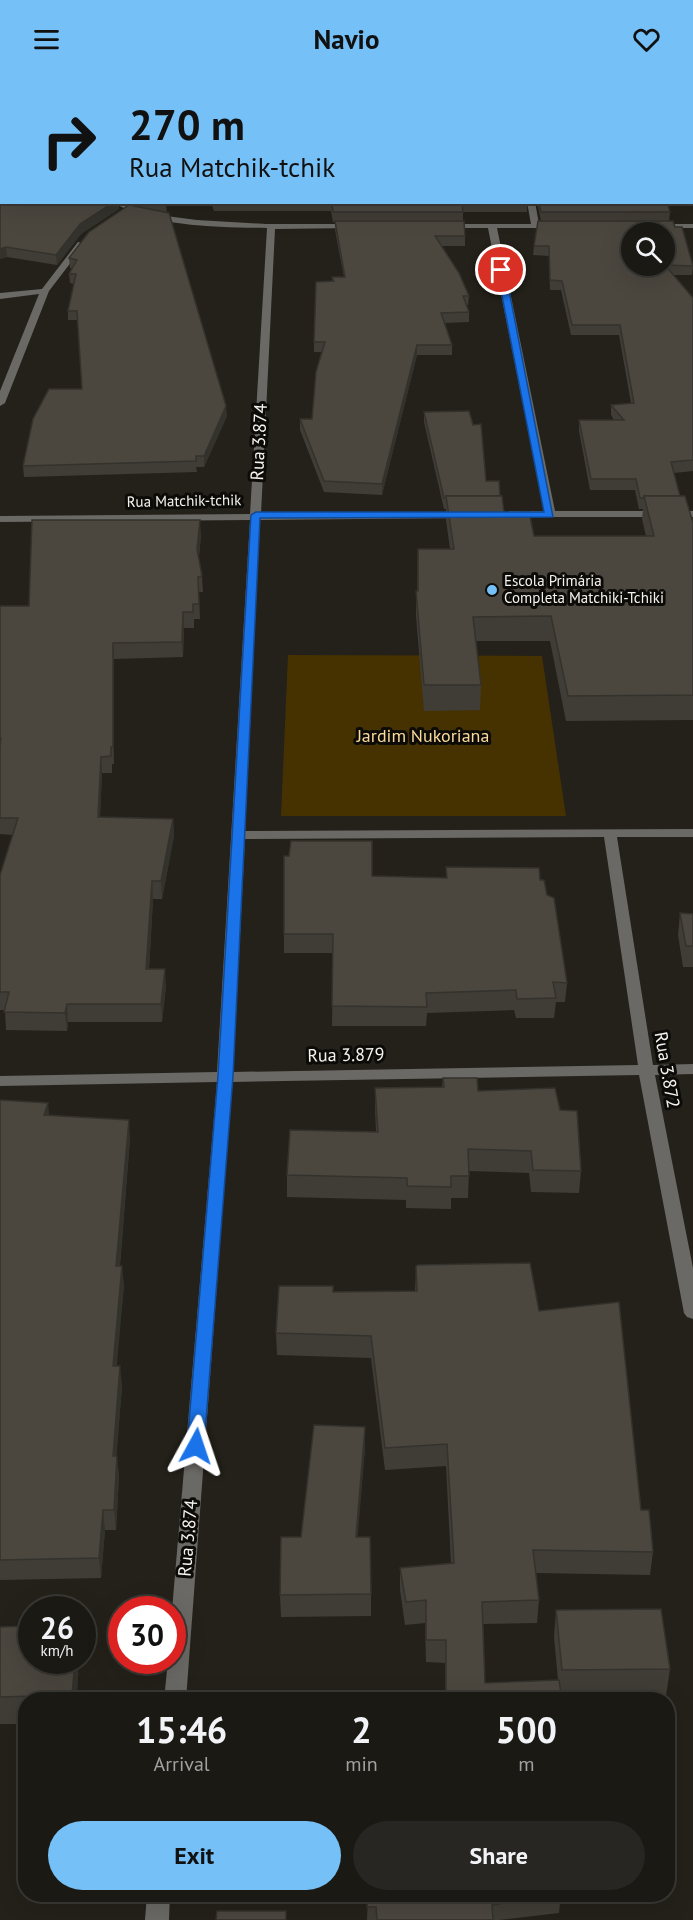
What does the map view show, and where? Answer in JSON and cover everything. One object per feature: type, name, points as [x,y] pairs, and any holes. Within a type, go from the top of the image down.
[{"type":"street","points":[[118,204],[124,212],[205,222],[271,226],[364,226]]},
{"type":"street","points":[[531,204],[535,226]]},
{"type":"street","name":"Rua 3.874","points":[[176,1692],[225,1076],[271,226]]},
{"type":"street","points":[[434,226],[569,226]]},
{"type":"street","points":[[492,226],[550,514]]},
{"type":"street","points":[[675,226],[693,226]]},
{"type":"street","points":[[0,403],[45,291],[85,238]]},
{"type":"street","points":[[0,296],[45,291]]},
{"type":"street","name":"Rua Matchik-tchik","points":[[0,519],[479,514]]},
{"type":"street","points":[[503,514],[693,514]]},
{"type":"street","name":"Rua 3.872","points":[[610,833],[646,1069],[693,1313]]},
{"type":"street","points":[[238,836],[693,833]]},
{"type":"street","name":"Rua 3.879","points":[[0,1081],[693,1069]]},
{"type":"street","points":[[157,1920],[158,1902]]},
{"type":"green space","name":"Jardim Nukoriana","points":[[288,655],[542,656],[566,816],[281,816]]},
{"type":"building","points":[[0,204],[111,204],[80,224],[56,255],[6,247],[0,249]]},
{"type":"building","points":[[332,204],[462,204],[463,212],[333,212]]},
{"type":"building","points":[[539,204],[668,204],[670,212],[541,212]]},
{"type":"building","points":[[129,205],[169,213],[226,406],[204,456],[196,456],[196,461],[23,466],[33,419],[49,389],[82,389],[77,311],[68,311],[76,274],[69,274],[77,260],[69,258],[89,232]]},
{"type":"building","points":[[335,221],[464,221],[465,236],[435,236],[459,273],[469,296],[463,296],[469,312],[441,313],[452,345],[417,345],[382,484],[324,481],[300,419],[312,419],[316,372],[325,342],[314,342],[316,282],[334,281],[332,277],[345,277]]},
{"type":"building","points":[[538,221],[673,221],[621,222],[621,276],[674,276],[693,298],[693,460],[671,462],[680,496],[640,498],[636,479],[591,479],[579,420],[624,420],[611,405],[634,403],[620,325],[572,325],[562,281],[550,280],[549,246],[534,246]]},
{"type":"building","points":[[675,227],[682,227],[693,266],[675,265]]},
{"type":"building","points":[[469,411],[473,425],[481,424],[486,481],[499,481],[500,496],[446,496],[447,498],[444,498],[424,412]]},
{"type":"building","points":[[446,496],[502,496],[504,513],[529,512],[534,536],[654,536],[644,496],[685,496],[693,523],[693,695],[568,696],[551,616],[473,617],[481,685],[424,685],[416,591],[418,591],[418,549],[454,549]]},
{"type":"building","points":[[32,520],[200,520],[197,549],[202,576],[198,577],[199,604],[193,604],[193,612],[183,612],[182,642],[113,643],[113,747],[111,747],[111,756],[101,757],[98,817],[173,819],[161,881],[152,881],[146,969],[165,969],[161,1004],[67,1004],[65,1013],[4,1012],[9,992],[0,992],[0,875],[18,818],[0,818],[0,606],[29,606]]},
{"type":"building","points":[[291,841],[372,841],[372,876],[447,878],[446,867],[539,868],[540,880],[544,880],[547,895],[554,898],[567,983],[553,982],[556,998],[517,999],[516,990],[426,993],[427,1007],[332,1006],[333,934],[284,934],[284,856],[289,856]]},
{"type":"building","points":[[680,913],[693,914],[693,946],[686,946]]},
{"type":"building","points":[[443,1078],[477,1078],[478,1091],[555,1088],[560,1110],[577,1111],[581,1171],[533,1170],[531,1151],[468,1149],[469,1176],[451,1176],[451,1187],[407,1186],[407,1178],[287,1175],[290,1130],[378,1132],[375,1088],[444,1087]]},
{"type":"building","points":[[0,1100],[48,1103],[44,1115],[129,1120],[116,1266],[122,1266],[113,1366],[120,1366],[113,1456],[117,1456],[114,1510],[103,1510],[99,1558],[0,1560]]},
{"type":"building","points":[[530,1263],[539,1311],[619,1302],[641,1510],[649,1510],[653,1552],[533,1550],[539,1600],[482,1602],[485,1683],[559,1680],[561,1692],[446,1692],[446,1640],[426,1640],[426,1600],[406,1602],[400,1568],[454,1563],[447,1444],[385,1448],[371,1336],[276,1333],[279,1286],[333,1286],[333,1292],[417,1291],[416,1266]]},
{"type":"building","points":[[314,1425],[365,1427],[356,1537],[370,1537],[371,1594],[280,1595],[281,1537],[301,1537]]},
{"type":"building","points":[[661,1609],[670,1669],[562,1670],[556,1610]]},
{"type":"building","points":[[18,1626],[18,1674],[74,1674],[72,1692],[18,1692],[18,1696],[0,1697],[0,1627]]},
{"type":"building","points":[[367,1902],[500,1902],[500,1904],[492,1905],[493,1920],[377,1920],[376,1907],[367,1907]]},
{"type":"building","points":[[217,1911],[286,1911],[286,1920],[216,1920]]},
{"type":"place","name":"Escola Primária Completa Matchiki-Tchiki","points":[[492,590]]},
{"type":"route","points":[[196,1446],[225,1076],[256,515],[550,514],[501,270]]}]
